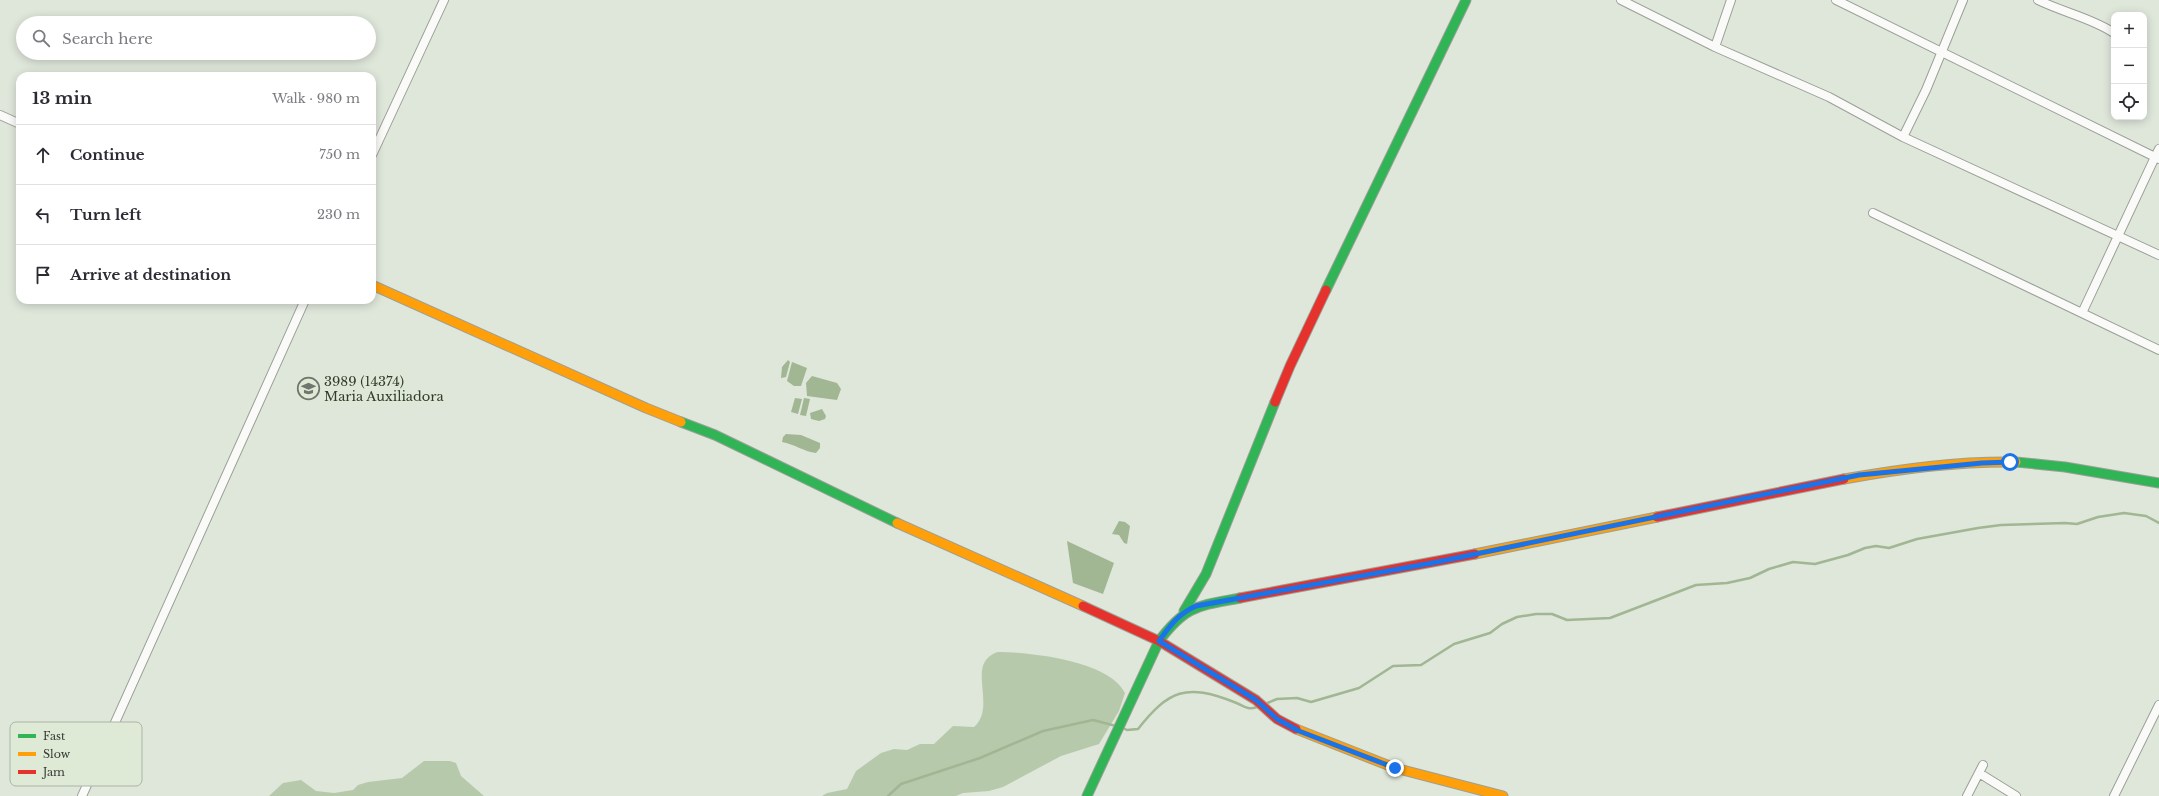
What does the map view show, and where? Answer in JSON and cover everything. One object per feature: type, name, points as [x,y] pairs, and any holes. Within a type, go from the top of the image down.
[{"type":"street","points":[[376,146],[444,0]]},
{"type":"street","points":[[1087,796],[1159,641],[1173,621],[1184,611],[1206,574],[1290,366],[1466,0]]},
{"type":"street","points":[[1622,0],[1715,47],[1829,97],[1903,137],[2159,255]]},
{"type":"street","points":[[1715,47],[1731,0]]},
{"type":"street","points":[[1836,0],[2157,158]]},
{"type":"street","points":[[1903,137],[1963,0]]},
{"type":"street","points":[[2038,0],[2060,11],[2099,24],[2111,31]]},
{"type":"street","points":[[0,115],[16,122]]},
{"type":"street","points":[[2082,313],[2157,158],[2159,149]]},
{"type":"street","points":[[1873,213],[2159,350]]},
{"type":"street","points":[[376,287],[646,408],[715,435],[849,501],[1159,641],[1256,700],[1266,711],[1299,731],[1395,768],[1503,796]]},
{"type":"street","points":[[115,722],[303,304]]},
{"type":"street","points":[[1184,611],[1196,606],[1432,563],[1726,504],[1815,484],[1892,470],[2010,462],[2044,464],[2159,483]]},
{"type":"street","points":[[2114,796],[2159,704]]},
{"type":"street","points":[[1967,796],[1983,765]]},
{"type":"street","points":[[1979,773],[2016,796]]},
{"type":"street","points":[[82,796],[86,786]]},
{"type":"shaded area","points":[[788,360],[790,362],[786,377],[781,378],[782,367]]},
{"type":"shaded area","points":[[792,362],[807,368],[801,386],[794,386],[787,381]]},
{"type":"shaded area","points":[[812,376],[837,383],[841,389],[837,400],[807,396],[806,383]]},
{"type":"shaded area","points":[[795,398],[802,399],[798,414],[791,412]]},
{"type":"shaded area","points":[[804,398],[810,399],[806,416],[800,415]]},
{"type":"shaded area","points":[[822,409],[826,416],[825,419],[819,421],[811,419],[810,413]]},
{"type":"shaded area","points":[[786,434],[801,435],[820,443],[820,448],[816,453],[782,442],[783,437]]},
{"type":"shaded area","points":[[1119,521],[1125,522],[1130,526],[1127,544],[1124,543],[1119,535],[1112,534]]},
{"type":"shaded area","points":[[1067,541],[1114,563],[1103,594],[1073,583]]},
{"type":"shaded area","points":[[998,652],[1012,652],[1068,660],[1103,673],[1117,682],[1125,693],[1119,711],[1099,744],[1061,756],[1003,787],[989,791],[963,793],[956,796],[822,796],[827,793],[847,789],[856,771],[881,753],[894,749],[907,750],[920,744],[934,744],[953,726],[974,727],[981,718],[983,708],[983,665],[988,658]]},
{"type":"shaded area","points":[[424,761],[450,761],[456,763],[461,776],[484,796],[269,796],[283,783],[301,780],[316,791],[334,793],[353,790],[358,785],[368,782],[402,778]]},
{"type":"waterway","points":[[1265,704],[1277,699],[1297,698],[1311,702],[1359,688],[1393,666],[1421,665],[1454,644],[1490,633],[1502,624],[1517,617],[1536,614],[1552,614],[1567,620],[1610,618],[1696,585],[1727,583],[1750,578],[1769,569],[1793,562],[1815,564],[1848,555],[1865,548],[1876,546],[1889,548],[1917,539],[1978,528],[2001,525],[2077,524],[2098,517],[2124,513],[2146,516],[2159,523]]},
{"type":"waterway","points":[[1123,728],[1127,730],[1138,729],[1149,716],[1169,698],[1191,692],[1217,696],[1248,708],[1257,707]]},
{"type":"waterway","points":[[888,796],[901,784],[980,758],[1043,731],[1093,720],[1116,726]]},
{"type":"traffic: fast","points":[[1326,290],[1466,0]]},
{"type":"traffic: fast","points":[[1184,611],[1206,574],[1275,402]]},
{"type":"traffic: fast","points":[[681,422],[715,435],[897,523]]},
{"type":"traffic: fast","points":[[2016,462],[2065,467],[2159,483]]},
{"type":"traffic: fast","points":[[1087,796],[1159,641],[1177,620],[1194,609],[1213,603],[1240,598]]},
{"type":"traffic: slow","points":[[376,287],[646,408],[681,422]]},
{"type":"traffic: slow","points":[[1844,479],[1930,466],[2016,462]]},
{"type":"traffic: slow","points":[[1475,554],[1657,517]]},
{"type":"traffic: slow","points":[[897,523],[1083,606]]},
{"type":"traffic: slow","points":[[1296,729],[1395,768],[1503,796]]},
{"type":"traffic: jam","points":[[1275,402],[1290,366],[1326,290]]},
{"type":"traffic: jam","points":[[1657,517],[1844,479]]},
{"type":"traffic: jam","points":[[1240,598],[1475,554]]},
{"type":"traffic: jam","points":[[1083,606],[1159,641],[1256,700],[1277,719],[1296,729]]},
{"type":"place","name":"3989 (14374) Maria Auxiliadora","points":[[308,388]]},
{"type":"route","points":[[1395,768],[1299,731],[1277,719],[1266,711],[1256,700],[1159,641],[1173,621],[1184,611],[1196,606],[1432,563],[1726,504],[1859,475],[1892,470],[2010,462]]}]
